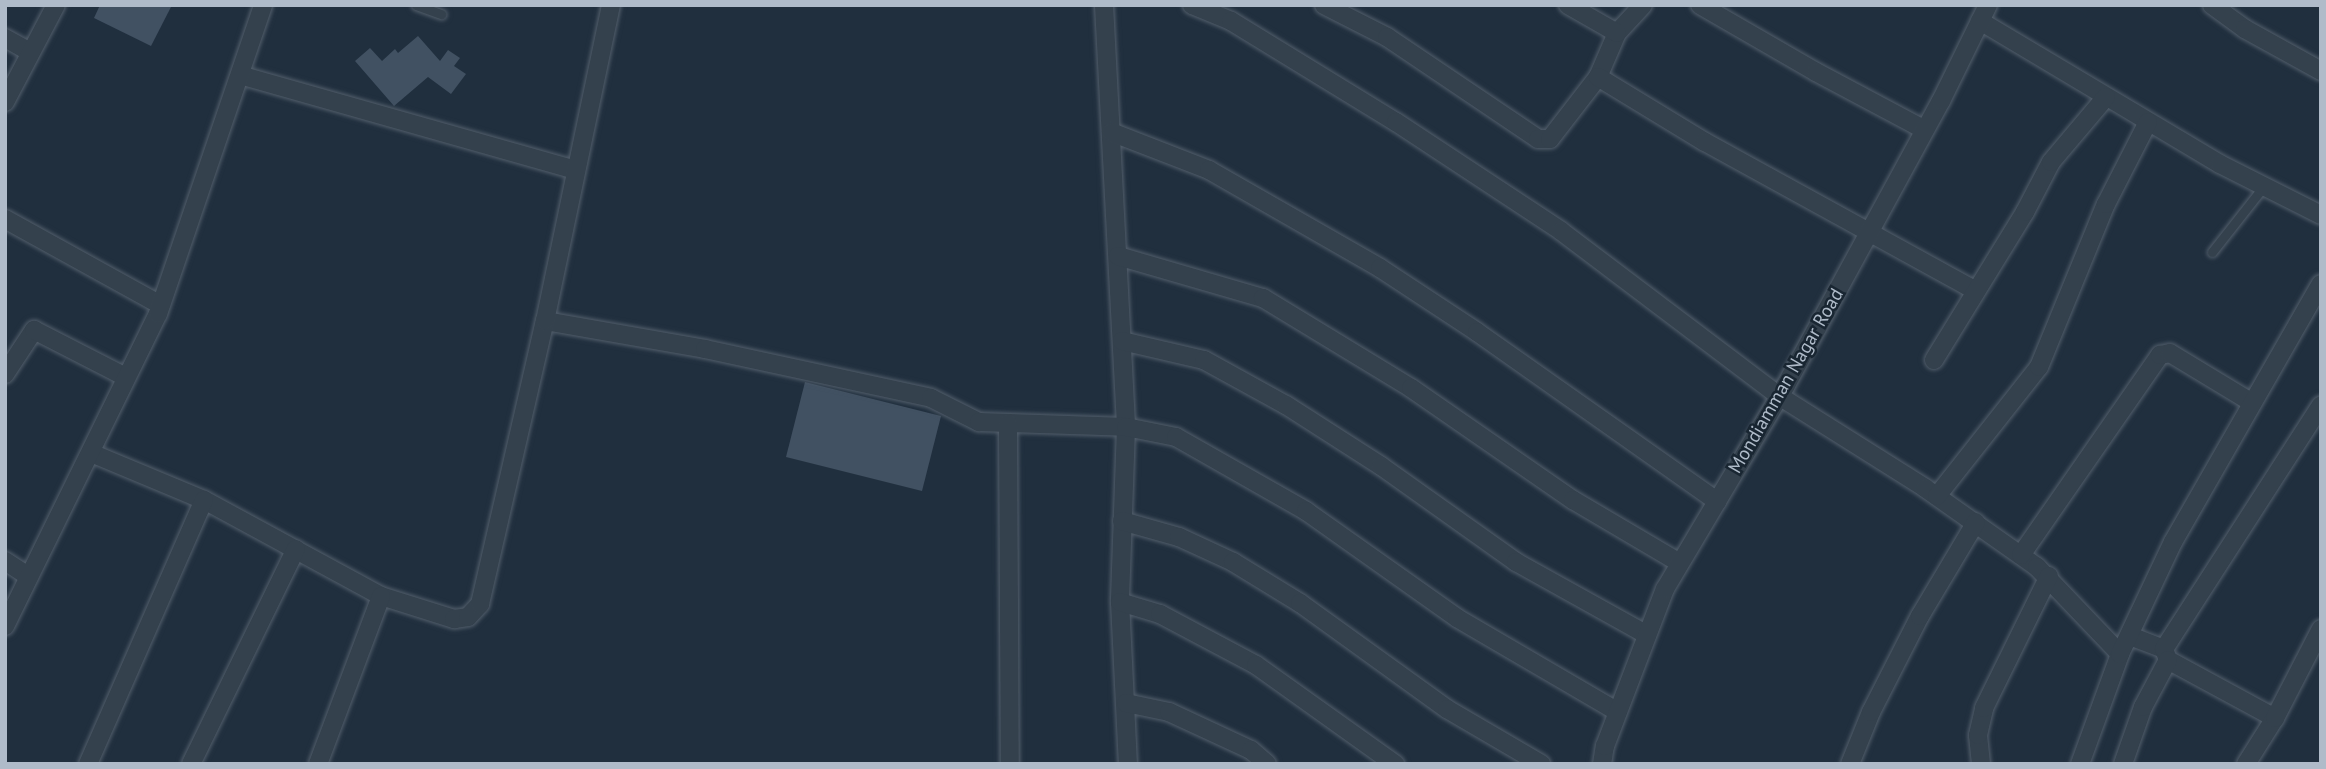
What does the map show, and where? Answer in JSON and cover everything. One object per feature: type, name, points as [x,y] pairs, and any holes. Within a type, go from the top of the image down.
[{"type":"street","points":[[5,102],[56,5]]},
{"type":"street","points":[[5,626],[161,304],[263,5]]},
{"type":"street","points":[[91,453],[204,500],[381,596],[454,619],[468,617],[480,604],[545,321],[611,5]]},
{"type":"street","points":[[1104,5],[1125,427],[1120,602],[1128,764]]},
{"type":"street","points":[[1192,5],[1231,21],[1396,122],[1550,223],[1779,396],[1937,496],[2049,576],[2120,654]]},
{"type":"street","points":[[1324,5],[1387,37],[1538,139],[1550,139],[1559,131],[1598,76],[1617,33],[1643,5]]},
{"type":"street","points":[[1568,5],[1617,33]]},
{"type":"street","points":[[1700,5],[1816,72],[1925,130]]},
{"type":"street","points":[[2212,5],[2245,29],[2321,71]]},
{"type":"street","points":[[1984,13],[2106,97],[2321,215]]},
{"type":"street","name":"Mondiamman Nagar Road","points":[[1602,764],[1618,712],[1665,589],[1779,396],[1925,130],[1984,13]]},
{"type":"street","points":[[5,38],[30,52]]},
{"type":"street","points":[[240,75],[576,170]]},
{"type":"street","points":[[1598,76],[1705,142],[1976,291]]},
{"type":"street","points":[[1934,360],[2025,212],[2051,162],[2106,97]]},
{"type":"street","points":[[1937,496],[2039,367],[2106,204],[2148,122]]},
{"type":"street","points":[[1111,132],[1209,170],[1380,268],[1477,332],[1717,501]]},
{"type":"street","points":[[5,219],[161,304]]},
{"type":"street","points":[[1118,256],[1263,298],[1411,387],[1573,500],[1680,563]]},
{"type":"street","points":[[2080,764],[2120,654],[2173,542],[2321,284]]},
{"type":"street","points":[[545,321],[705,349],[931,398],[979,422],[1125,427],[1176,437],[1306,511],[1457,618],[1618,712]]},
{"type":"street","points":[[5,374],[34,330],[126,377]]},
{"type":"street","points":[[1122,341],[1204,360],[1286,405],[1381,466],[1517,562],[1647,635]]},
{"type":"street","points":[[2021,555],[2160,355],[2170,353],[2251,402]]},
{"type":"street","points":[[2123,764],[2143,707],[2166,655],[2321,405]]},
{"type":"street","points":[[1008,423],[1010,764]]},
{"type":"street","points":[[88,764],[204,500]]},
{"type":"street","points":[[1122,521],[1179,537],[1233,562],[1300,603],[1447,709],[1541,764]]},
{"type":"street","points":[[1850,764],[1871,712],[1920,615],[1976,522]]},
{"type":"street","points":[[191,764],[296,549]]},
{"type":"street","points":[[5,561],[28,576]]},
{"type":"street","points":[[1981,764],[1978,735],[1984,708],[2049,576]]},
{"type":"street","points":[[318,764],[381,596]]},
{"type":"street","points":[[1120,602],[1160,614],[1256,665],[1395,764]]},
{"type":"street","points":[[2246,764],[2275,718],[2321,629]]},
{"type":"street","points":[[2130,636],[2275,718]]},
{"type":"street","points":[[1126,703],[1168,712],[1251,750],[1268,764]]},
{"type":"lane","points":[[416,5],[441,14]]},
{"type":"lane","points":[[2212,252],[2264,186]]},
{"type":"building","points":[[100,5],[172,5],[151,46],[94,18]]},
{"type":"building","points":[[418,36],[440,61],[448,50],[460,58],[454,66],[466,74],[451,94],[428,77],[394,106],[355,61],[370,48],[382,61],[395,49],[398,53]]},
{"type":"building","points":[[805,382],[941,416],[922,491],[786,457]]}]
